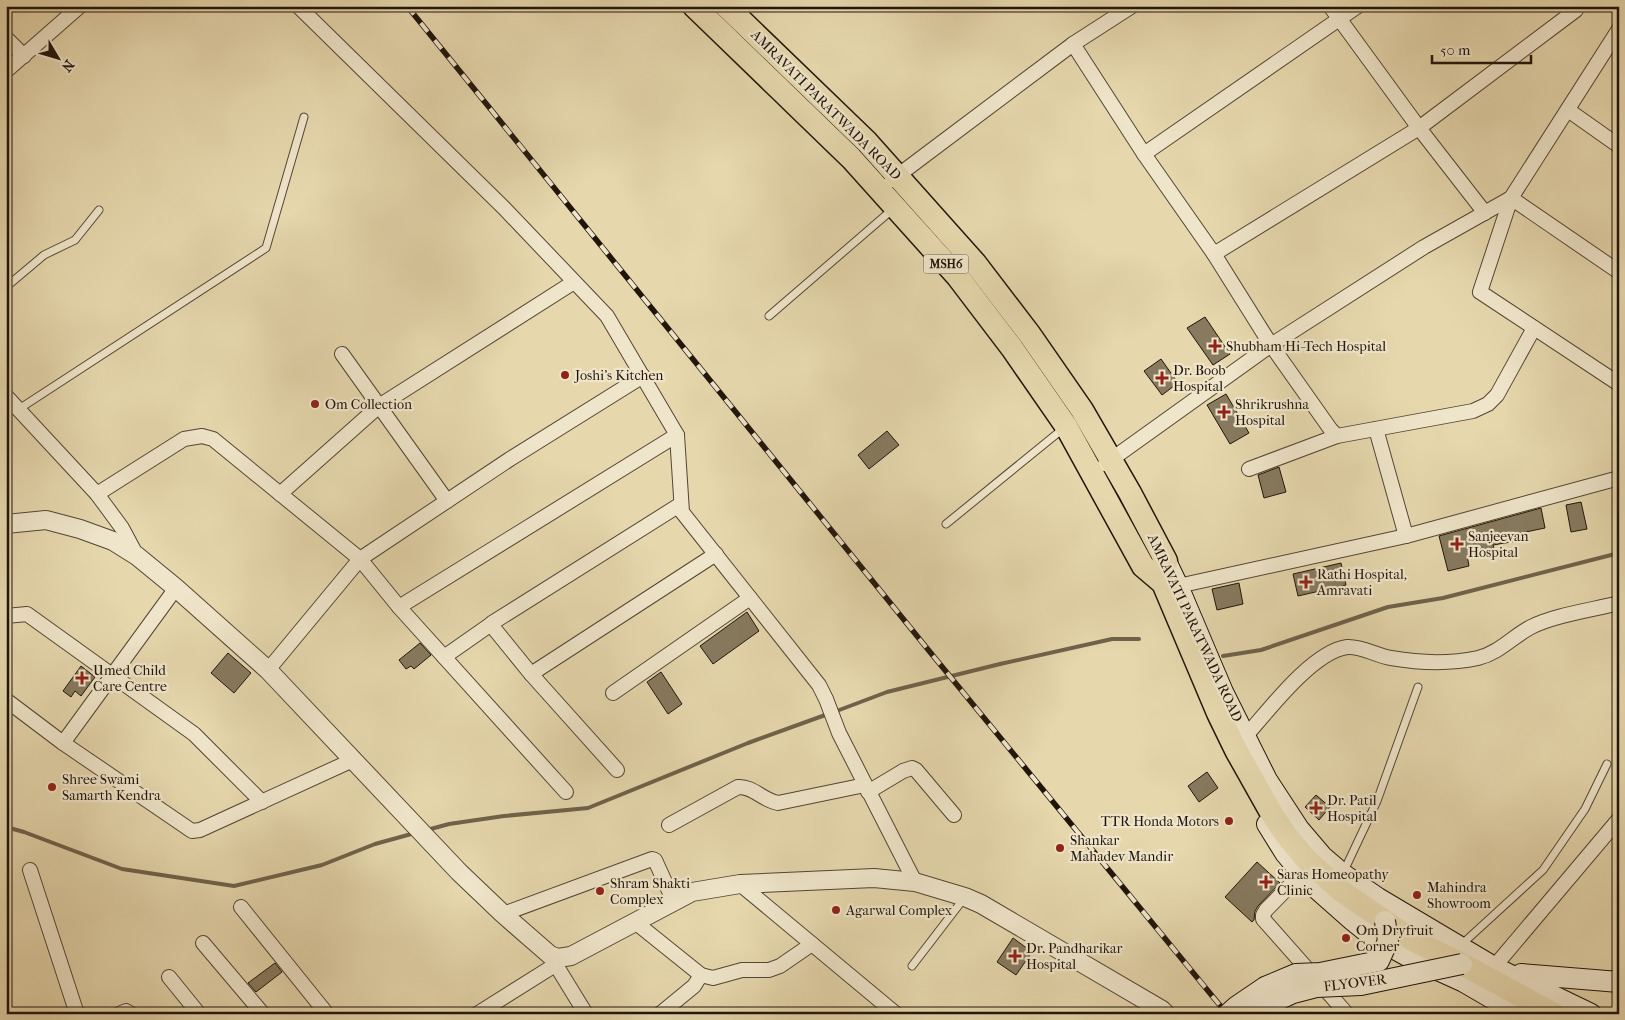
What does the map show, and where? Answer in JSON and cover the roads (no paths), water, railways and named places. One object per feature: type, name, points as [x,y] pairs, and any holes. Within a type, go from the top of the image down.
[{"type":"main road","name":"MSH6","points":[[694,6],[851,158],[958,277],[1012,348],[1066,426],[1093,473],[1143,566],[1202,701],[1247,790],[1285,853],[1309,882],[1373,937],[1411,958],[1464,982],[1519,1012]]},
{"type":"main road","name":"AMRAVATI PARATWADA ROAD","points":[[726,6],[867,142],[975,263],[1030,335],[1082,410],[1110,460],[1267,780],[1299,829],[1322,856],[1343,874],[1462,955],[1554,1014]]},
{"type":"main road","name":"MSH6","points":[[1143,566],[1169,581]]},
{"type":"main road","name":"AMRAVATI PARATWADA ROAD","points":[[1169,581],[1218,713],[1236,750],[1277,821],[1306,859],[1333,884],[1414,941],[1462,955],[1501,970],[1591,1014]]},
{"type":"main road","name":"FLYOVER","points":[[1228,1014],[1265,987],[1296,974],[1320,973],[1379,961],[1388,941],[1385,921]]},
{"type":"main road","name":"FLYOVER","points":[[1253,1014],[1263,1006],[1293,993],[1316,987],[1361,985],[1462,955]]},
{"type":"main road","points":[[1501,970],[1619,982]]},
{"type":"street","points":[[6,72],[80,6]]},
{"type":"street","points":[[298,6],[504,208],[607,316],[677,435],[682,512],[818,685],[826,699],[839,733],[915,882]]},
{"type":"street","points":[[880,190],[897,175],[1073,44],[1132,6]]},
{"type":"street","points":[[1330,6],[1418,128],[1485,213]]},
{"type":"street","points":[[1144,154],[1358,6]]},
{"type":"street","points":[[1214,254],[1418,128],[1576,10]]},
{"type":"street","points":[[1617,34],[1511,198],[1480,292],[1619,384]]},
{"type":"street","points":[[6,38],[24,56]]},
{"type":"street","points":[[1073,44],[1144,154],[1214,254],[1271,345],[1337,436]]},
{"type":"street","points":[[1568,110],[1619,146]]},
{"type":"street","points":[[1093,473],[1271,345],[1424,247],[1511,198]]},
{"type":"street","points":[[1511,198],[1619,272]]},
{"type":"street","points":[[280,494],[379,406],[574,282]]},
{"type":"street","points":[[1250,469],[1337,436],[1473,411],[1488,404],[1497,395],[1534,328]]},
{"type":"street","points":[[342,354],[446,500]]},
{"type":"street","points":[[268,670],[360,559],[510,458],[643,376]]},
{"type":"street","points":[[6,396],[13,409],[97,494],[122,528],[137,556]]},
{"type":"street","points":[[1376,429],[1406,536]]},
{"type":"street","points":[[399,607],[677,435]]},
{"type":"street","points":[[97,494],[184,439],[202,436],[213,439],[360,559],[399,607],[566,792]]},
{"type":"street","points":[[1169,581],[1406,536],[1619,478]]},
{"type":"street","points":[[444,657],[494,622],[682,504]]},
{"type":"street","points":[[6,524],[46,520],[113,540],[137,556],[176,588],[268,670],[460,872],[553,960],[586,1014]]},
{"type":"street","points":[[531,674],[716,554]]},
{"type":"street","points":[[62,743],[176,588]]},
{"type":"street","points":[[613,693],[750,598]]},
{"type":"street","points":[[1245,737],[1300,675],[1317,662],[1346,648],[1362,649],[1391,658],[1435,663],[1467,660],[1494,653],[1519,634],[1543,622],[1619,603]]},
{"type":"street","points":[[6,616],[27,614],[113,675],[194,734],[262,802]]},
{"type":"street","points":[[494,622],[492,626],[531,674],[617,770]]},
{"type":"street","points":[[6,700],[62,743],[192,831],[200,830],[353,760]]},
{"type":"street","points":[[669,825],[738,787],[750,788],[765,799],[778,803],[867,788],[912,768],[916,770],[954,814]]},
{"type":"street","points":[[1501,970],[1619,819]]},
{"type":"street","points":[[503,914],[652,859],[655,860],[674,902]]},
{"type":"street","points":[[30,870],[77,1014]]},
{"type":"street","points":[[1302,873],[1266,910],[1263,919],[1347,1014]]},
{"type":"street","points":[[477,1014],[553,960],[571,956],[692,892],[740,884],[874,878],[915,882],[965,897],[981,904],[1160,1012]]},
{"type":"street","points":[[740,884],[896,1014]]},
{"type":"street","points":[[241,907],[327,1014]]},
{"type":"street","points":[[635,922],[701,975],[713,978],[742,970],[769,970],[780,966],[812,944]]},
{"type":"street","points":[[203,943],[263,1014]]},
{"type":"street","points":[[660,1014],[694,986],[701,975]]},
{"type":"street","points":[[169,977],[199,1014]]},
{"type":"lane","points":[[13,409],[266,248],[304,117]]},
{"type":"lane","points":[[769,316],[895,208]]},
{"type":"lane","points":[[6,287],[44,256],[75,240],[99,210]]},
{"type":"lane","points":[[946,524],[1066,426]]},
{"type":"lane","points":[[1343,874],[1377,801],[1418,687]]},
{"type":"lane","points":[[1462,955],[1543,870],[1585,809],[1607,764]]},
{"type":"lane","points":[[912,966],[965,897]]},
{"type":"waterway","points":[[1223,656],[1261,650],[1388,607],[1443,598],[1619,553]]},
{"type":"waterway","points":[[834,712],[887,692],[1000,664],[1112,639],[1139,639]]},
{"type":"waterway","points":[[427,830],[449,824],[504,816],[588,808],[748,743],[828,714]]},
{"type":"waterway","points":[[6,827],[122,869],[234,886],[322,865],[375,844],[415,833]]},
{"type":"railway","points":[[407,6],[930,652],[1227,1014]]},
{"type":"place","name":"Shubham Hi-Tech Hospital","points":[[1215,346]]},
{"type":"place","name":"Joshi's Kitchen","points":[[565,375]]},
{"type":"place","name":"Dr. Boob Hospital","points":[[1162,378]]},
{"type":"place","name":"Om Collection","points":[[315,404]]},
{"type":"place","name":"Shrikrushna Hospital","points":[[1224,412]]},
{"type":"place","name":"Sanjeevan Hospital","points":[[1457,544]]},
{"type":"place","name":"Rathi Hospital, Amravati","points":[[1306,582]]},
{"type":"place","name":"Umed Child Care Centre","points":[[82,678]]},
{"type":"place","name":"Shree Swami Samarth Kendra","points":[[52,787]]},
{"type":"place","name":"Dr. Patil Hospital","points":[[1316,808]]},
{"type":"place","name":"TTR Honda Motors","points":[[1229,821]]},
{"type":"place","name":"Shankar Mahadev Mandir","points":[[1060,848]]},
{"type":"place","name":"Saras Homeopathy Clinic","points":[[1266,882]]},
{"type":"place","name":"Shram Shakti Complex","points":[[600,891]]},
{"type":"place","name":"Mahindra Showroom","points":[[1417,895]]},
{"type":"place","name":"Agarwal Complex","points":[[836,910]]},
{"type":"place","name":"Om Dryfruit Corner","points":[[1346,938]]},
{"type":"place","name":"Dr. Pandharikar Hospital","points":[[1015,956]]}]
